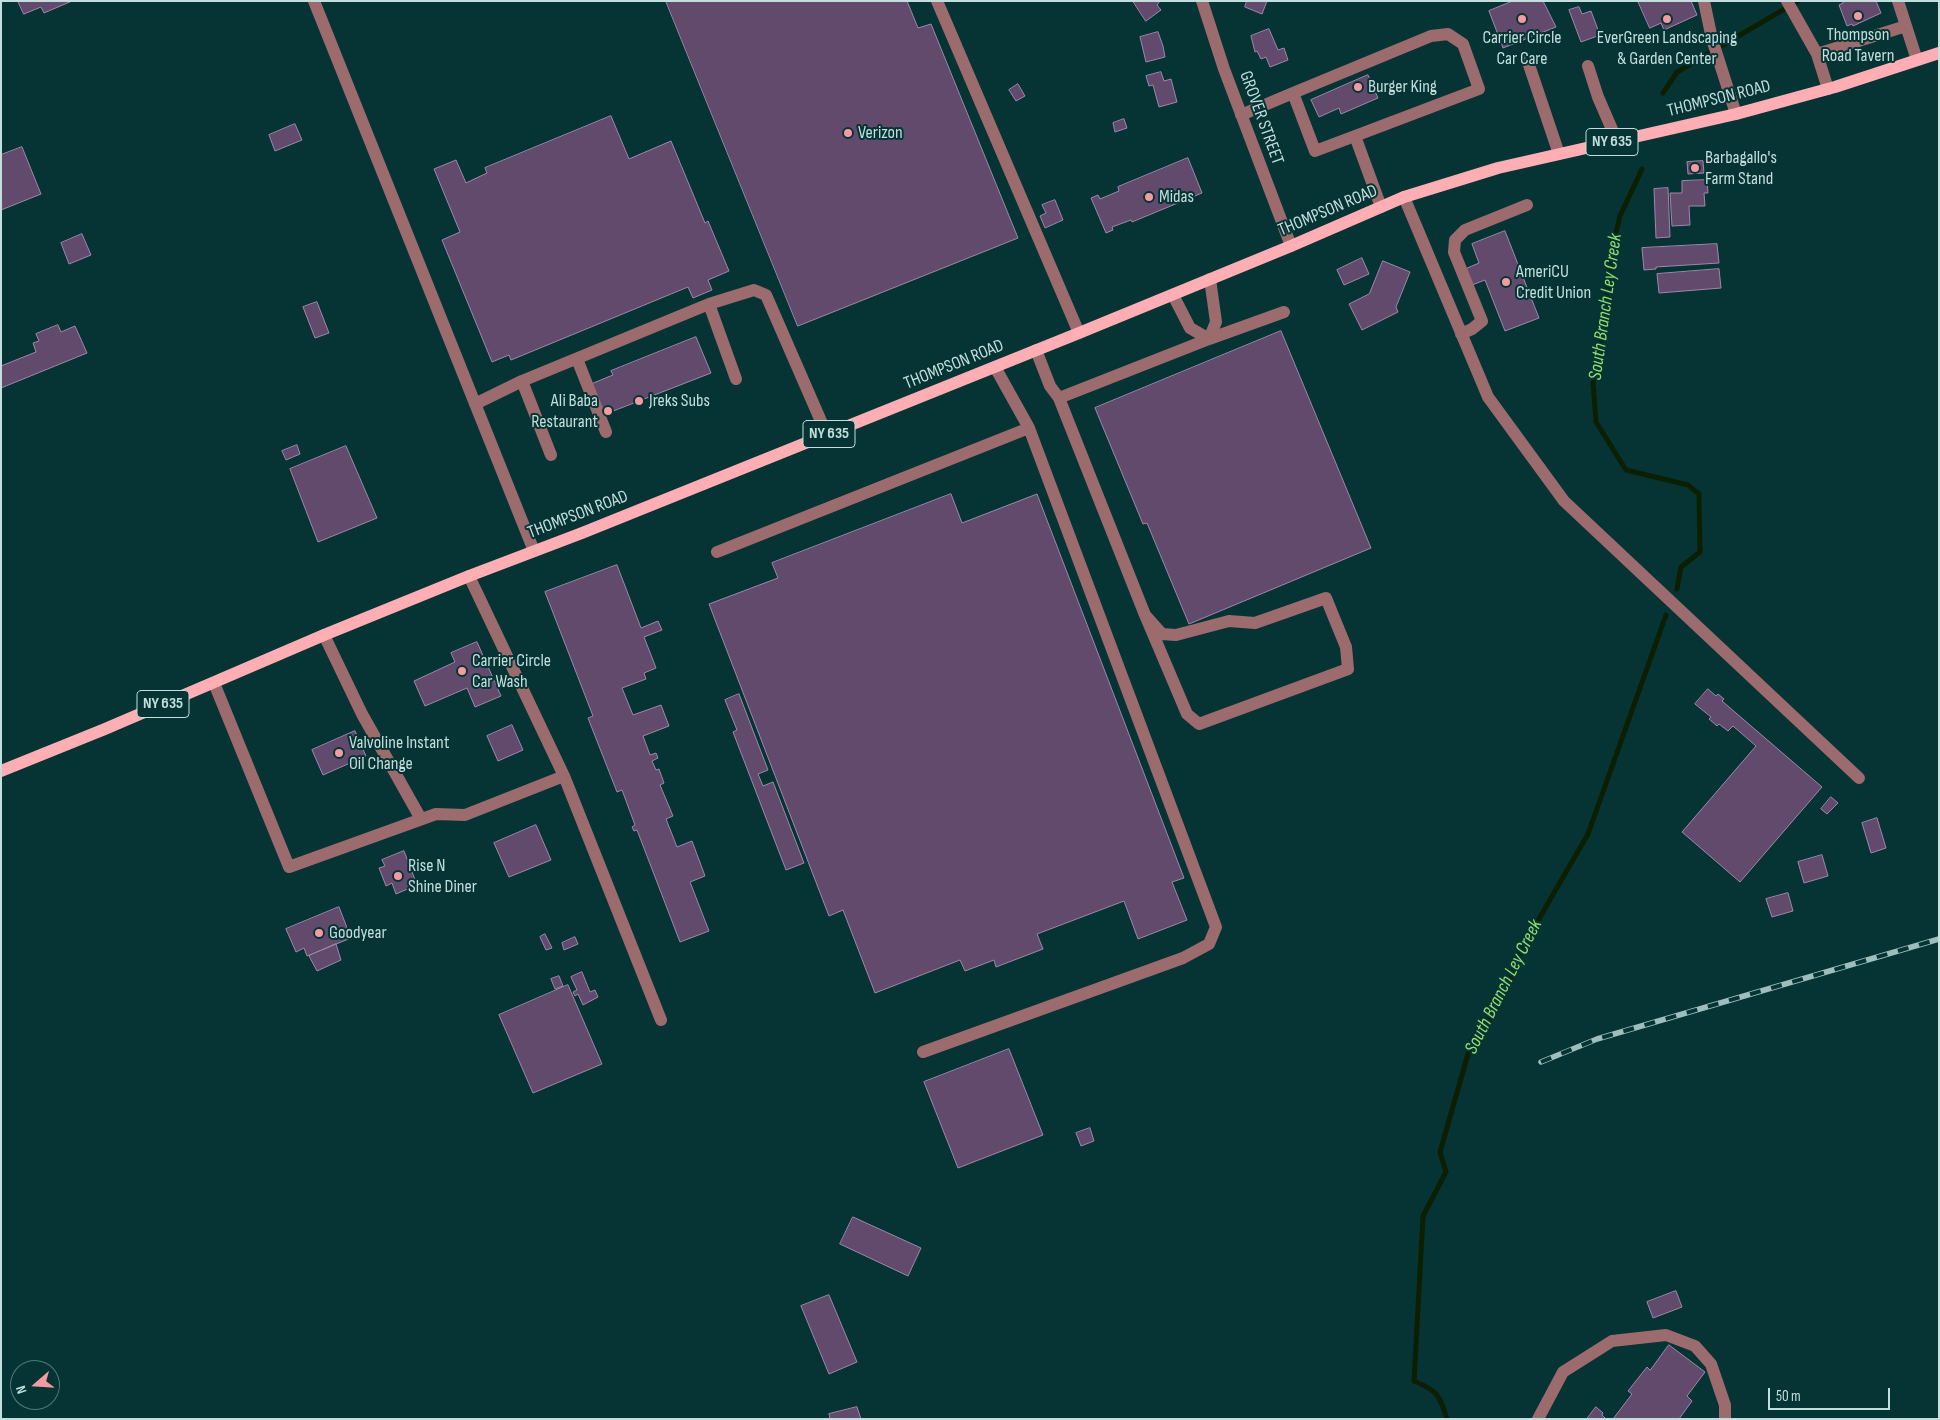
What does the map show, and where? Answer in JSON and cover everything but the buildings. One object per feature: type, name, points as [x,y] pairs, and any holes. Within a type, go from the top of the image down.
[{"type":"main road","name":"THOMPSON ROAD","points":[[1,771],[214,683],[324,635],[1210,280],[1404,197],[1498,168],[1736,114],[1828,89],[1939,53]]},
{"type":"street","points":[[314,1],[534,551]]},
{"type":"street","points":[[937,1],[1079,333]]},
{"type":"street","name":"GROVER STREET","points":[[1202,1],[1241,115],[1291,246]]},
{"type":"street","points":[[1704,1],[1712,39],[1736,114]]},
{"type":"street","points":[[1898,1],[1917,60]]},
{"type":"street","points":[[1790,7],[1817,54],[1828,89]]},
{"type":"street","points":[[1817,54],[1906,26]]},
{"type":"street","points":[[1241,115],[1293,93],[1431,36],[1448,34],[1463,44],[1479,89],[1315,151],[1293,93]]},
{"type":"street","points":[[1527,59],[1560,154]]},
{"type":"street","points":[[1588,66],[1598,97],[1617,141]]},
{"type":"street","points":[[1355,136],[1381,207]]},
{"type":"street","points":[[1404,197],[1488,397],[1564,501],[1859,778]]},
{"type":"street","points":[[1461,334],[1472,329],[1482,321],[1454,252],[1455,240],[1466,230],[1527,205]]},
{"type":"street","points":[[1209,339],[1216,322],[1210,280]]},
{"type":"street","points":[[475,404],[522,381],[708,304],[754,290],[766,295],[827,435]]},
{"type":"street","points":[[1173,295],[1190,328],[1209,339]]},
{"type":"street","points":[[708,304],[736,379]]},
{"type":"street","points":[[1060,398],[1209,339],[1284,312]]},
{"type":"street","points":[[1036,350],[1050,386],[1060,398],[1145,615],[1187,714],[1199,724],[1348,669],[1346,647],[1326,598],[1255,623],[1229,621],[1176,635],[1162,634],[1145,615]]},
{"type":"street","points":[[577,358],[606,432]]},
{"type":"street","points":[[923,1052],[1183,958],[1209,944],[1216,927],[1029,428],[995,367]]},
{"type":"street","points":[[522,381],[551,455]]},
{"type":"street","points":[[717,552],[1029,428]]},
{"type":"street","points":[[469,576],[564,776],[661,1020]]},
{"type":"street","points":[[324,635],[362,714],[421,819]]},
{"type":"street","points":[[214,683],[289,867],[436,814],[465,816],[564,776]]},
{"type":"street","points":[[1538,1419],[1563,1372],[1612,1341],[1666,1335],[1695,1346],[1711,1364],[1725,1405],[1726,1419]]},
{"type":"waterway","name":"South Branch Ley Creek","points":[[1663,93],[1677,72],[1798,1]]},
{"type":"waterway","name":"South Branch Ley Creek","points":[[1642,169],[1620,216],[1612,249],[1602,339],[1593,383],[1596,422],[1626,470],[1688,485],[1699,494],[1700,552],[1681,567],[1677,589]]},
{"type":"waterway","name":"South Branch Ley Creek","points":[[1447,1419],[1437,1394],[1414,1381],[1423,1216],[1446,1172],[1440,1152],[1472,1040],[1500,1004],[1521,950],[1588,834],[1666,615]]},
{"type":"railway","points":[[1541,1062],[1597,1039],[1939,939]]},
{"type":"place","name":"Thompson Road Tavern","points":[[1858,16]]},
{"type":"place","name":"Carrier Circle Car Care","points":[[1522,19]]},
{"type":"place","name":"EverGreen Landscaping & Garden Center","points":[[1667,19]]},
{"type":"place","name":"Burger King","points":[[1358,87]]},
{"type":"place","name":"Verizon","points":[[848,133]]},
{"type":"place","name":"Barbagallo's Farm Stand","points":[[1695,168]]},
{"type":"place","name":"Midas","points":[[1149,197]]},
{"type":"place","name":"AmeriCU Credit Union","points":[[1506,282]]},
{"type":"place","name":"Jreks Subs","points":[[639,401]]},
{"type":"place","name":"Ali Baba Restaurant","points":[[608,411]]},
{"type":"place","name":"Carrier Circle Car Wash","points":[[462,671]]},
{"type":"place","name":"Valvoline Instant Oil Change","points":[[339,753]]},
{"type":"place","name":"Rise N Shine Diner","points":[[398,876]]},
{"type":"place","name":"Goodyear","points":[[319,933]]}]
